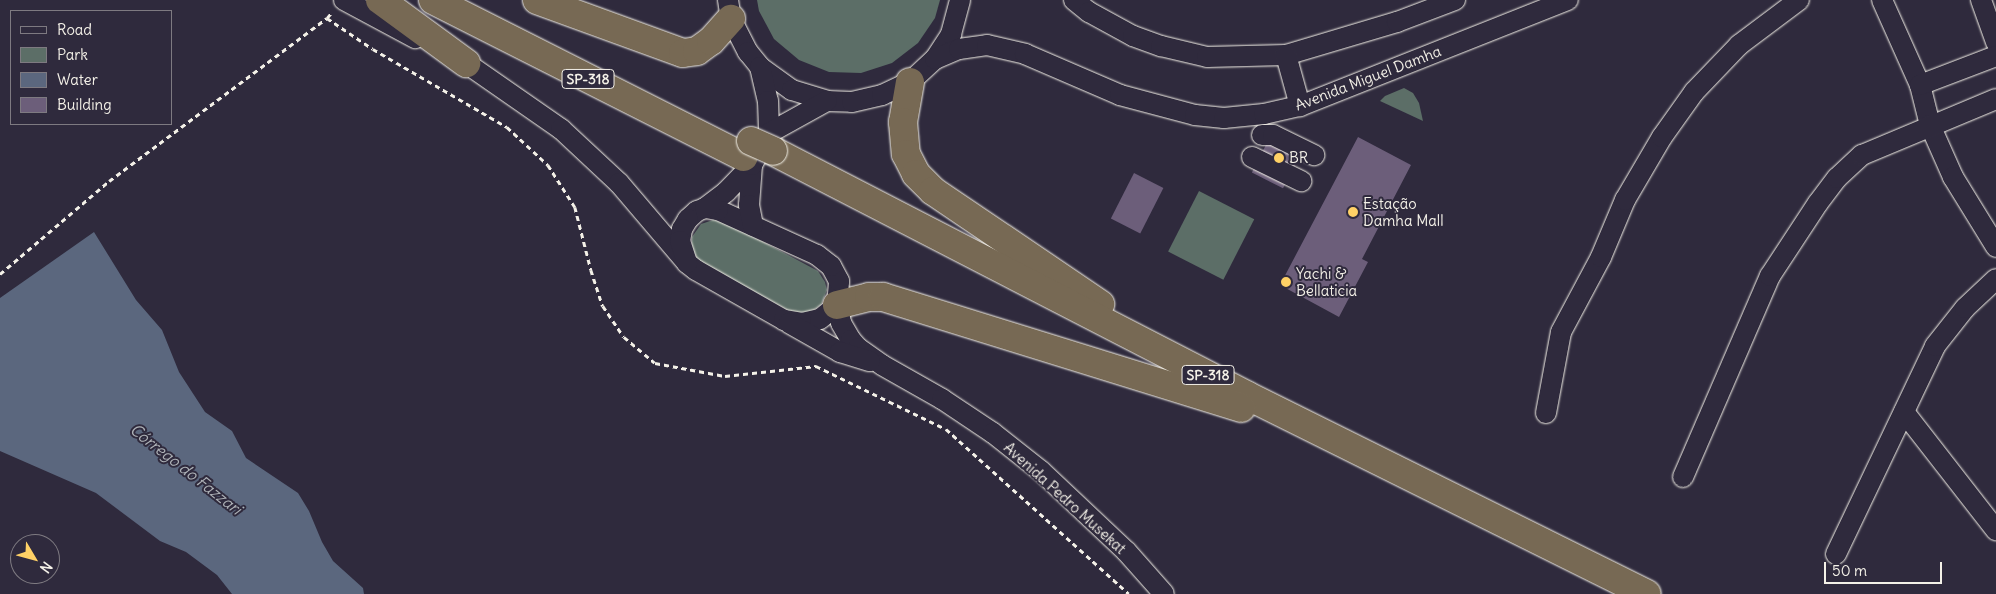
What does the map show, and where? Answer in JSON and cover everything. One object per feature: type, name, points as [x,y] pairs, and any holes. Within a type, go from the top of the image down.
[{"type":"highway","points":[[380,0],[466,63]]},
{"type":"highway","name":"SP-318","points":[[433,0],[759,152]]},
{"type":"highway","name":"SP-318","points":[[472,0],[759,152],[1244,402],[1394,482],[1614,594]]},
{"type":"highway","points":[[537,0],[683,53],[697,51],[711,41],[730,10]]},
{"type":"highway","points":[[910,82],[903,122],[906,154],[916,174],[933,191],[1244,402]]},
{"type":"highway","points":[[837,305],[868,297],[884,297],[1244,402]]},
{"type":"highway","name":"SP-318","points":[[1244,402],[1646,594]]},
{"type":"street","points":[[730,10],[748,52],[760,67],[792,90],[827,101],[852,102],[882,96],[910,82],[934,59],[951,34],[960,0]]},
{"type":"street","points":[[1074,0],[1089,12],[1134,36],[1161,46],[1207,57],[1286,55],[1397,22],[1455,0]]},
{"type":"street","points":[[1397,22],[1404,0]]},
{"type":"street","name":"Avenida Miguel Damha","points":[[934,59],[959,49],[987,46],[1025,54],[1120,95],[1195,115],[1224,118],[1264,114],[1300,106],[1568,0]]},
{"type":"street","points":[[1546,413],[1562,332],[1601,257],[1625,200],[1662,137],[1694,92],[1739,45],[1799,0]]},
{"type":"street","points":[[1882,0],[1920,85],[1930,125],[1953,177],[1996,247]]},
{"type":"street","points":[[1982,0],[1996,42]]},
{"type":"street","name":"Avenida Pedro Musekat","points":[[340,3],[466,63],[561,129],[619,183],[687,263],[840,352],[882,365]]},
{"type":"street","points":[[1286,55],[1300,106]]},
{"type":"street","points":[[1920,85],[1996,56]]},
{"type":"street","points":[[753,226],[749,205],[768,101],[760,67]]},
{"type":"street","points":[[1682,477],[1770,276],[1818,203],[1837,178],[1862,155],[1996,99]]},
{"type":"street","points":[[687,263],[680,241],[682,229],[688,219],[726,192],[759,152],[827,101]]},
{"type":"street","points":[[1273,135],[1304,174],[1255,150],[1273,135]]},
{"type":"street","points":[[705,208],[718,210],[817,255],[831,266],[839,281],[837,305],[820,320],[802,323],[784,320]]},
{"type":"street","points":[[1836,554],[1935,346],[1965,308],[1996,279]]},
{"type":"street","name":"Avenida Pedro Musekat","points":[[837,305],[841,323],[851,340],[882,365],[942,399],[992,433],[1041,471],[1126,551],[1164,594]]},
{"type":"street","points":[[1904,412],[1996,530]]},
{"type":"path","points":[[0,274],[109,181],[327,18],[340,3]]},
{"type":"path","points":[[327,18],[373,50],[507,127],[548,165],[575,207],[591,270],[603,306],[624,337],[655,363],[725,376],[816,366],[946,429],[1129,594]]},
{"type":"green space","points":[[757,0],[940,0],[935,18],[918,43],[892,63],[861,73],[829,72],[799,60],[774,39],[759,11]]},
{"type":"green space","points":[[1404,88],[1413,93],[1419,103],[1423,121],[1380,101],[1385,96]]},
{"type":"green space","points":[[1199,191],[1254,219],[1223,280],[1168,252]]},
{"type":"green space","points":[[713,220],[728,223],[818,271],[825,282],[827,290],[821,305],[807,314],[791,312],[704,265],[695,257],[692,237],[701,224]]},
{"type":"water","name":"Córrego do Fazzari","points":[[94,232],[136,300],[162,330],[179,372],[205,412],[232,431],[246,458],[298,493],[309,511],[322,542],[333,561],[363,588],[364,594],[232,594],[217,575],[186,552],[160,541],[96,493],[0,451],[0,298]]},
{"type":"building","name":"BR","points":[[1275,127],[1306,143],[1283,188],[1252,172]]},
{"type":"building","name":"Estação Damha Mall","points":[[1358,137],[1411,165],[1362,259],[1368,262],[1339,317],[1280,285]]},
{"type":"building","points":[[1134,173],[1163,188],[1140,233],[1111,218]]},
{"type":"place","name":"BR","points":[[1279,158]]},
{"type":"place","name":"Estação Damha Mall","points":[[1353,212]]},
{"type":"place","name":"Yachi & Bellaticia","points":[[1286,282]]}]
